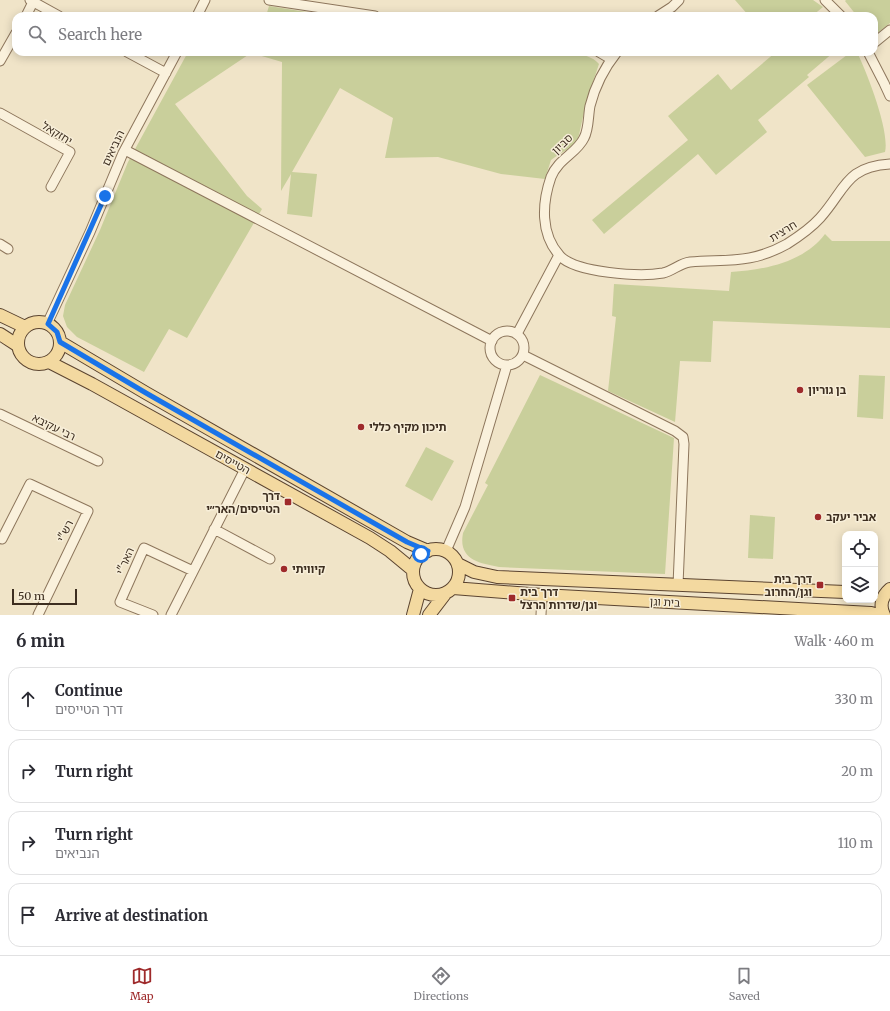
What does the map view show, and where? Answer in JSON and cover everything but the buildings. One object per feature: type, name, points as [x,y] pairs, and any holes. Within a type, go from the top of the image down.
[{"type":"main road","points":[[0,315],[25,327]]},
{"type":"main road","points":[[37,322],[48,324],[57,332],[60,342],[57,355],[49,362],[40,365],[30,363],[20,354],[17,344],[19,334],[31,323],[37,322]]},
{"type":"main road","points":[[0,334],[17,344]]},
{"type":"main road","points":[[60,342],[153,397],[407,542],[428,551]]},
{"type":"main road","name":"הטייסים","points":[[49,362],[370,538],[390,551],[413,570]]},
{"type":"main road","points":[[429,615],[457,582],[459,575],[458,564],[446,551],[438,549],[428,551],[419,557],[413,570],[414,580],[420,589],[430,594],[438,595],[449,591]]},
{"type":"main road","name":"בית וגן","points":[[458,564],[474,572],[497,577],[842,592]]},
{"type":"main road","points":[[413,615],[420,589]]},
{"type":"main road","points":[[878,591],[889,589]]},
{"type":"main road","points":[[884,615],[881,603],[883,597],[889,589]]},
{"type":"main road","name":"בית וגן","points":[[449,591],[871,613],[877,615]]},
{"type":"street","points":[[199,12],[205,0]]},
{"type":"street","points":[[269,0],[348,12]]},
{"type":"street","points":[[664,12],[679,0]]},
{"type":"street","points":[[28,12],[32,1],[53,12]]},
{"type":"street","points":[[830,1],[838,12]]},
{"type":"street","points":[[878,40],[890,30]]},
{"type":"street","points":[[0,61],[12,40]]},
{"type":"street","points":[[134,56],[166,73]]},
{"type":"street","name":"הנביאים","points":[[48,324],[125,150],[175,56]]},
{"type":"street","name":"סביון","points":[[560,255],[554,248],[546,228],[544,205],[547,192],[552,175],[557,165],[584,139],[594,93],[614,56]]},
{"type":"street","points":[[870,56],[887,87],[890,96]]},
{"type":"street","name":"יחזקאל","points":[[0,113],[70,152],[51,187]]},
{"type":"street","points":[[125,150],[492,341]]},
{"type":"street","name":"חרצית","points":[[560,255],[562,258],[583,267],[625,274],[663,273],[685,263],[735,261],[760,256],[772,252],[798,237],[820,219],[850,177],[868,167],[890,164]]},
{"type":"street","points":[[516,334],[560,255]]},
{"type":"street","points":[[511,331],[516,334],[523,342],[523,355],[518,362],[507,365],[502,364],[493,357],[490,346],[492,341],[495,336],[500,333],[511,331]]},
{"type":"street","points":[[523,355],[675,431],[683,437],[684,444],[678,585]]},
{"type":"street","points":[[446,551],[467,501],[507,365]]},
{"type":"street","name":"רבי עקיבא","points":[[0,414],[98,461]]},
{"type":"street","points":[[171,615],[245,469]]},
{"type":"street","name":"רש\"י","points":[[2,539],[30,484],[88,511],[38,615]]},
{"type":"street","points":[[214,529],[270,559]]},
{"type":"street","name":"האר\"י","points":[[153,615],[120,602],[144,548],[193,570]]},
{"type":"street","points":[[541,615],[542,595]]},
{"type":"green space","points":[[735,0],[813,0],[823,7],[817,12],[746,12]]},
{"type":"green space","points":[[890,0],[890,23],[878,33],[878,12],[854,12],[845,1]]},
{"type":"green space","points":[[269,6],[306,12],[267,12]]},
{"type":"green space","points":[[186,56],[247,56],[175,104],[247,196],[262,209],[187,338],[169,329],[144,372],[77,337],[67,327],[63,316],[65,305],[100,230],[128,162]]},
{"type":"green space","points":[[261,56],[587,56],[599,64],[586,103],[577,144],[551,160],[545,179],[501,174],[438,157],[385,158],[393,118],[340,88],[292,172],[317,174],[312,217],[287,214],[291,174],[281,191],[282,62]]},
{"type":"green space","points":[[771,56],[829,56],[807,75],[809,77],[758,120],[767,132],[716,175],[698,154],[604,234],[592,220],[688,140],[668,116],[718,74],[731,90]]},
{"type":"green space","points":[[846,56],[859,56],[877,102],[884,130],[886,143],[885,152],[865,157],[807,85]]},
{"type":"green space","points":[[825,234],[832,241],[890,241],[890,328],[713,321],[711,362],[680,361],[675,422],[608,391],[616,317],[612,316],[614,284],[729,291],[731,272],[757,269],[783,263],[806,251],[816,244]]},
{"type":"green space","points":[[540,375],[674,438],[665,574],[499,567],[484,564],[471,558],[467,554],[462,542],[463,533],[488,485],[485,483]]},
{"type":"green space","points":[[859,375],[885,376],[883,419],[857,417]]},
{"type":"green space","points":[[426,447],[454,461],[432,501],[405,486]]},
{"type":"green space","points":[[750,515],[775,517],[773,559],[748,558]]},
{"type":"place","name":"בן גוריון","points":[[800,390]]},
{"type":"place","name":"תיכון מקיף כללי","points":[[361,427]]},
{"type":"place","name":"דרך הטייסים/האר״י","points":[[288,502]]},
{"type":"place","name":"אביר יעקב","points":[[818,517]]},
{"type":"place","name":"קיוויתי","points":[[284,569]]},
{"type":"place","name":"דרך בית וגן/החרוב","points":[[820,585]]},
{"type":"place","name":"דרך בית וגן/שדרות הרצל","points":[[512,598]]},
{"type":"route","points":[[105,196],[48,324],[57,332],[60,342],[146,393],[407,542],[428,551],[421,554]]}]
